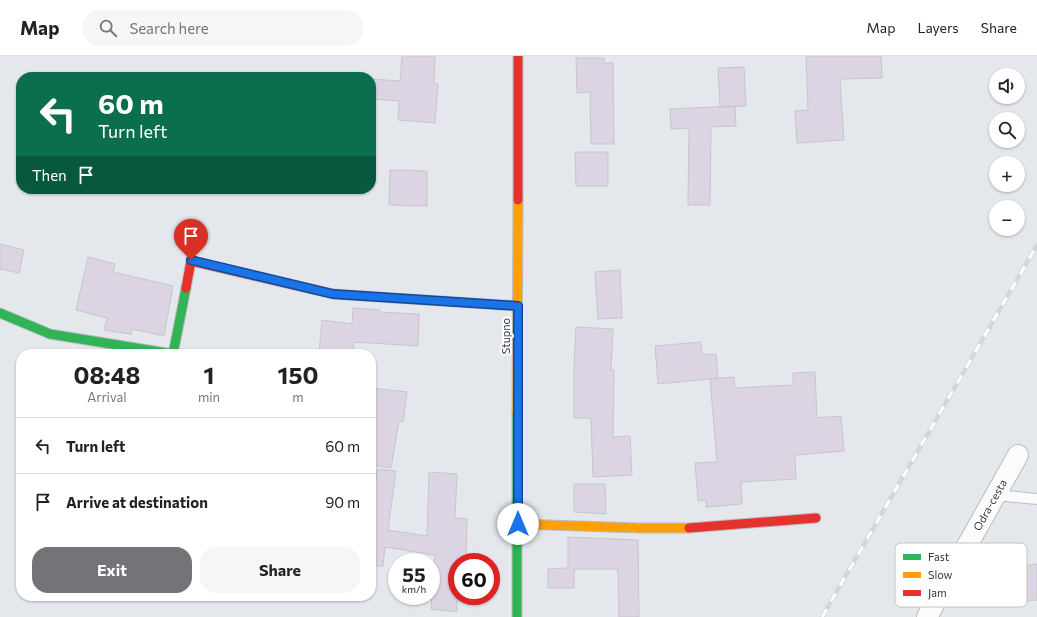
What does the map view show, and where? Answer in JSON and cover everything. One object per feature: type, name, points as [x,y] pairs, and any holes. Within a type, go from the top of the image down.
[{"type":"street","name":"Stupno","points":[[517,617],[518,56]]},
{"type":"street","points":[[174,349],[191,260],[333,294],[518,306]]},
{"type":"street","points":[[0,313],[50,334],[142,349]]},
{"type":"street","name":"Odra-cesta","points":[[969,543],[1018,455]]},
{"type":"street","points":[[518,524],[624,528],[679,528],[816,518]]},
{"type":"street","name":"Odra-cesta","points":[[927,617],[933,607]]},
{"type":"lane","points":[[996,495],[1037,498]]},
{"type":"building","points":[[402,56],[435,56],[434,83],[438,84],[435,123],[398,120],[399,101],[376,99],[376,79],[400,81]]},
{"type":"building","points":[[806,56],[881,56],[882,78],[840,79],[844,140],[797,143],[795,111],[808,110]]},
{"type":"building","points":[[576,58],[604,58],[604,63],[613,63],[614,144],[591,144],[590,92],[577,93]]},
{"type":"building","points":[[744,67],[746,106],[720,107],[718,68]]},
{"type":"building","points":[[735,106],[736,126],[711,127],[710,205],[688,205],[689,128],[671,129],[670,109]]},
{"type":"building","points":[[575,152],[608,152],[608,186],[576,186]]},
{"type":"building","points":[[390,170],[427,171],[427,206],[389,205]]},
{"type":"building","points":[[0,244],[24,250],[19,273],[0,269]]},
{"type":"building","points":[[88,257],[115,264],[113,272],[173,286],[164,336],[132,329],[131,334],[104,330],[107,318],[76,310]]},
{"type":"building","points":[[620,270],[622,318],[598,319],[595,272]]},
{"type":"building","points":[[353,308],[380,310],[380,312],[419,314],[418,346],[354,342],[353,349],[319,349],[322,320],[352,324]]},
{"type":"building","points":[[576,327],[613,329],[611,370],[614,370],[613,437],[630,436],[632,475],[593,477],[591,418],[574,418]]},
{"type":"building","points":[[701,342],[702,355],[716,354],[718,378],[658,384],[655,346]]},
{"type":"building","points":[[815,372],[817,418],[841,416],[844,451],[795,455],[796,479],[741,482],[742,504],[706,507],[706,500],[698,501],[695,463],[717,462],[710,379],[734,377],[735,388],[793,385],[793,373]]},
{"type":"building","points":[[376,389],[407,392],[403,422],[399,421],[391,468],[376,466]]},
{"type":"building","points":[[377,469],[396,471],[388,530],[427,536],[429,472],[457,474],[455,518],[467,519],[466,553],[448,553],[448,605],[457,605],[457,612],[431,609],[431,605],[440,605],[440,553],[422,553],[385,547],[383,566],[376,566]]},
{"type":"building","points":[[574,484],[605,484],[606,514],[574,512]]},
{"type":"building","points":[[568,537],[638,540],[639,617],[619,617],[618,569],[574,569],[574,588],[548,588],[548,569],[568,568]]},
{"type":"building","points":[[1037,564],[1037,600],[1027,601],[1027,565]]},
{"type":"railway","points":[[822,617],[1037,245]]},
{"type":"traffic: fast","points":[[174,349],[186,288]]},
{"type":"traffic: fast","points":[[0,313],[50,334],[142,349]]},
{"type":"traffic: fast","points":[[517,413],[517,617]]},
{"type":"traffic: slow","points":[[517,413],[518,200]]},
{"type":"traffic: slow","points":[[518,524],[689,528]]},
{"type":"traffic: jam","points":[[518,56],[518,200]]},
{"type":"traffic: jam","points":[[186,288],[191,261],[333,294],[518,306]]},
{"type":"traffic: jam","points":[[689,528],[816,518]]},
{"type":"route","points":[[191,260],[333,294],[518,306],[518,524]]}]
